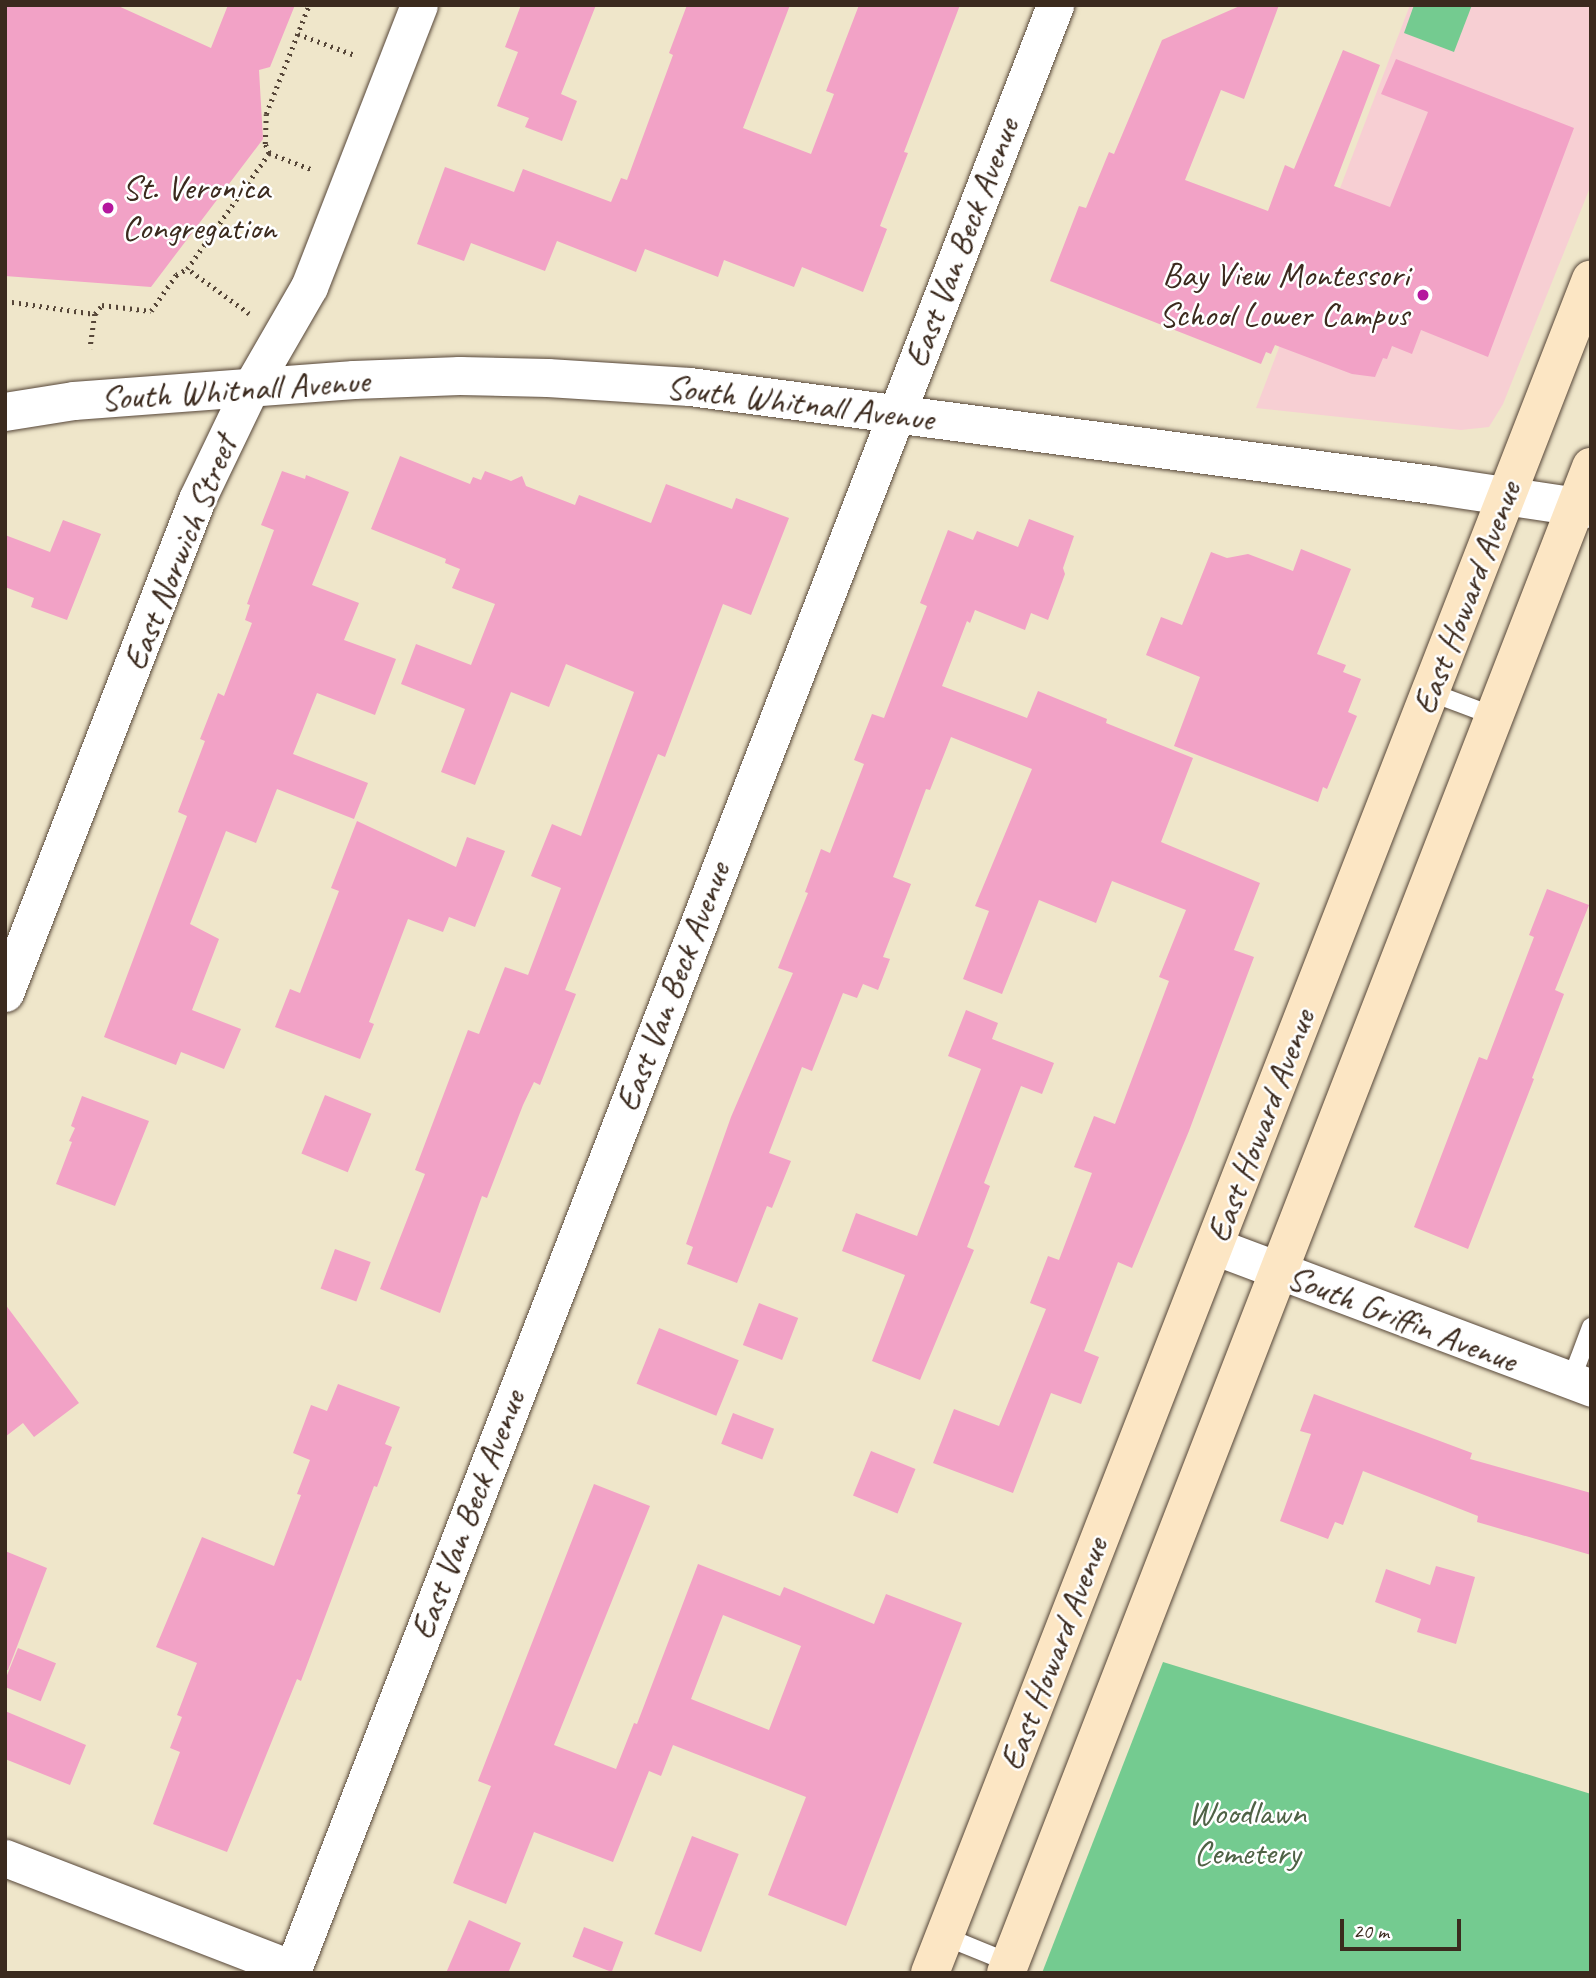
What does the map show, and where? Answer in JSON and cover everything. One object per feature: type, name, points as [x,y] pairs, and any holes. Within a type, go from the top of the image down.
[{"type":"main road","name":"East Howard Avenue","points":[[930,1973],[1591,279]]},
{"type":"main road","name":"East Howard Avenue","points":[[1008,1968],[1494,716],[1583,508],[1591,467]]},
{"type":"street","name":"East Norwich Street","points":[[5,993],[197,499],[250,389],[314,275],[419,5]]},
{"type":"street","name":"East Van Beck Avenue","points":[[5,1858],[293,1969],[1055,5]]},
{"type":"street","name":"South Whitnall Avenue","points":[[5,412],[74,401],[250,389],[460,376],[548,378],[690,387],[1583,508]]},
{"type":"street","name":"South Griffin Avenue","points":[[1214,1247],[1580,1386]]},
{"type":"lane","points":[[1430,692],[1494,716]]},
{"type":"lane","points":[[1580,1386],[1591,1327]]},
{"type":"lane","points":[[944,1936],[1008,1968]]},
{"type":"path","points":[[309,5],[266,114],[265,145],[269,153],[311,169]]},
{"type":"path","points":[[298,34],[355,55]]},
{"type":"path","points":[[90,349],[95,314],[102,305],[151,311],[176,275],[187,269],[269,153]]},
{"type":"path","points":[[187,269],[253,316]]},
{"type":"path","points":[[5,301],[95,314]]},
{"type":"shaded area","name":"Bay View Montessori School Lower Campus","points":[[1410,5],[1591,5],[1591,185],[1503,404],[1489,427],[1461,430],[1256,408]]},
{"type":"green space","points":[[1414,5],[1472,5],[1454,52],[1404,33]]},
{"type":"green space","name":"Woodlawn Cemetery","points":[[1163,1662],[1591,1794],[1591,1973],[1042,1973]]},
{"type":"building","name":"St. Veronica Congregation","points":[[5,5],[116,5],[211,48],[228,5],[295,5],[270,67],[259,70],[263,139],[151,287],[5,276]]},
{"type":"building","points":[[521,5],[596,5],[561,94],[577,101],[562,141],[525,127],[529,118],[497,106],[518,52],[505,47]]},
{"type":"building","points":[[687,5],[790,5],[743,128],[811,154],[834,94],[826,91],[859,5],[960,5],[904,152],[908,153],[880,226],[887,229],[863,292],[802,267],[794,287],[724,260],[718,277],[645,249],[636,272],[557,241],[545,271],[471,243],[464,261],[417,244],[445,167],[514,192],[523,169],[611,202],[621,178],[627,180],[673,55],[669,53]]},
{"type":"building","points":[[1242,5],[1279,5],[1244,99],[1221,90],[1185,180],[1268,211],[1285,165],[1294,169],[1343,50],[1380,65],[1334,186],[1390,207],[1428,112],[1381,94],[1396,59],[1574,128],[1488,357],[1421,330],[1412,354],[1392,346],[1387,359],[1383,358],[1375,377],[1352,374],[1275,345],[1271,354],[1266,352],[1261,364],[1050,281],[1079,206],[1086,208],[1109,152],[1114,154],[1162,40]]},
{"type":"building","points":[[400,456],[470,484],[473,477],[481,480],[485,471],[511,481],[522,476],[526,486],[575,505],[579,495],[651,523],[666,484],[732,509],[736,498],[789,518],[751,615],[723,604],[665,757],[658,754],[565,990],[576,994],[540,1085],[534,1082],[487,1198],[482,1196],[440,1313],[380,1289],[425,1174],[415,1170],[468,1030],[479,1034],[505,967],[528,975],[561,888],[531,876],[552,824],[581,836],[634,692],[566,664],[549,707],[511,692],[475,785],[441,772],[465,709],[401,684],[416,644],[471,665],[495,604],[452,588],[460,569],[445,563],[446,559],[371,529]]},
{"type":"building","points":[[282,471],[305,479],[306,475],[349,492],[312,585],[359,603],[344,640],[396,659],[375,715],[317,693],[293,754],[368,783],[354,819],[277,789],[256,843],[226,831],[190,924],[219,939],[192,1010],[241,1029],[224,1069],[181,1052],[176,1065],[104,1037],[187,816],[178,812],[205,741],[200,739],[218,693],[224,696],[252,623],[245,620],[250,605],[247,604],[274,530],[261,525]]},
{"type":"building","points":[[1029,519],[1074,536],[1063,568],[1065,574],[1048,620],[1031,613],[1025,630],[975,610],[970,623],[967,621],[942,686],[1027,718],[1038,691],[1107,719],[1106,723],[1193,758],[1161,842],[1260,883],[1234,950],[1254,957],[1189,1131],[1132,1268],[1118,1262],[1084,1351],[1099,1357],[1081,1404],[1051,1393],[1013,1493],[933,1463],[954,1409],[999,1426],[1046,1309],[1030,1303],[1048,1256],[1059,1260],[1092,1173],[1074,1167],[1094,1116],[1115,1124],[1169,981],[1159,977],[1186,910],[1112,881],[1096,923],[1039,900],[1002,994],[963,979],[989,911],[975,906],[1032,769],[951,737],[930,790],[926,789],[893,877],[911,884],[883,957],[890,959],[878,990],[863,984],[857,998],[843,993],[812,1071],[802,1067],[769,1153],[791,1161],[772,1208],[767,1206],[737,1283],[687,1264],[693,1247],[686,1244],[731,1117],[793,973],[778,968],[808,893],[805,892],[821,849],[830,853],[864,764],[854,760],[872,714],[884,718],[927,606],[920,603],[948,530],[973,540],[977,531],[1018,547]]},
{"type":"building","points":[[63,520],[101,534],[67,620],[31,607],[34,598],[5,587],[5,535],[50,552]]},
{"type":"building","points":[[1301,549],[1351,569],[1317,654],[1346,665],[1343,672],[1361,679],[1348,712],[1357,716],[1327,789],[1323,787],[1318,802],[1174,746],[1200,677],[1146,655],[1161,617],[1182,625],[1211,552],[1227,558],[1248,554],[1293,571]]},
{"type":"building","points":[[357,821],[456,867],[467,837],[505,851],[475,927],[449,917],[443,932],[408,919],[369,1022],[374,1024],[360,1059],[275,1027],[290,989],[300,993],[339,891],[331,888]]},
{"type":"building","points":[[1547,889],[1589,905],[1555,990],[1564,994],[1468,1249],[1414,1227],[1479,1057],[1487,1060],[1534,937],[1529,935]]},
{"type":"building","points":[[966,1010],[998,1023],[992,1039],[1054,1063],[1042,1094],[1021,1086],[984,1183],[990,1186],[967,1247],[974,1250],[920,1380],[872,1361],[905,1275],[842,1251],[856,1213],[917,1236],[981,1069],[948,1056]]},
{"type":"building","points":[[325,1095],[371,1114],[348,1172],[301,1153]]},
{"type":"building","points":[[82,1096],[149,1121],[115,1206],[56,1184],[72,1142],[69,1141],[75,1128],[71,1126]]},
{"type":"building","points":[[335,1249],[371,1262],[356,1301],[321,1288]]},
{"type":"building","points":[[759,1303],[798,1318],[782,1360],[743,1345]]},
{"type":"building","points":[[5,1304],[79,1403],[34,1437],[23,1423],[5,1437]]},
{"type":"building","points":[[659,1328],[739,1360],[716,1416],[637,1384]]},
{"type":"building","points":[[338,1384],[400,1407],[385,1444],[392,1447],[377,1487],[374,1486],[301,1681],[297,1679],[227,1852],[153,1824],[180,1752],[170,1748],[182,1717],[177,1715],[197,1663],[156,1647],[202,1537],[274,1566],[301,1495],[297,1494],[310,1460],[293,1453],[311,1405],[327,1411]]},
{"type":"building","points":[[1314,1394],[1472,1453],[1470,1459],[1591,1493],[1591,1555],[1477,1522],[1478,1516],[1363,1471],[1343,1525],[1335,1522],[1328,1539],[1280,1521],[1311,1434],[1300,1431]]},
{"type":"building","points":[[733,1413],[774,1429],[762,1460],[721,1444]]},
{"type":"building","points":[[871,1451],[916,1469],[898,1513],[853,1496]]},
{"type":"building","points":[[594,1484],[650,1506],[554,1745],[616,1769],[634,1723],[637,1724],[698,1564],[780,1596],[784,1587],[874,1624],[886,1594],[962,1623],[846,1926],[768,1895],[806,1797],[673,1745],[661,1776],[649,1771],[613,1862],[534,1832],[506,1904],[453,1883],[491,1786],[478,1781]],"holes":[[[723,1615],[801,1646],[769,1730],[691,1699]]]},
{"type":"building","points":[[5,1551],[47,1568],[8,1670],[5,1670]]},
{"type":"building","points":[[1436,1566],[1475,1577],[1456,1644],[1417,1632],[1421,1619],[1375,1602],[1386,1569],[1430,1585]]},
{"type":"building","points":[[18,1648],[56,1663],[41,1701],[5,1687],[5,1680]]},
{"type":"building","points":[[5,1711],[86,1745],[70,1785],[5,1759]]},
{"type":"building","points":[[692,1836],[739,1854],[701,1952],[654,1934]]},
{"type":"building","points":[[469,1920],[521,1943],[508,1973],[446,1973]]},
{"type":"building","points":[[584,1927],[623,1942],[612,1972],[573,1957]]},
{"type":"place","name":"St. Veronica Congregation","points":[[108,208]]},
{"type":"place","name":"Bay View Montessori School Lower Campus","points":[[1423,295]]}]
